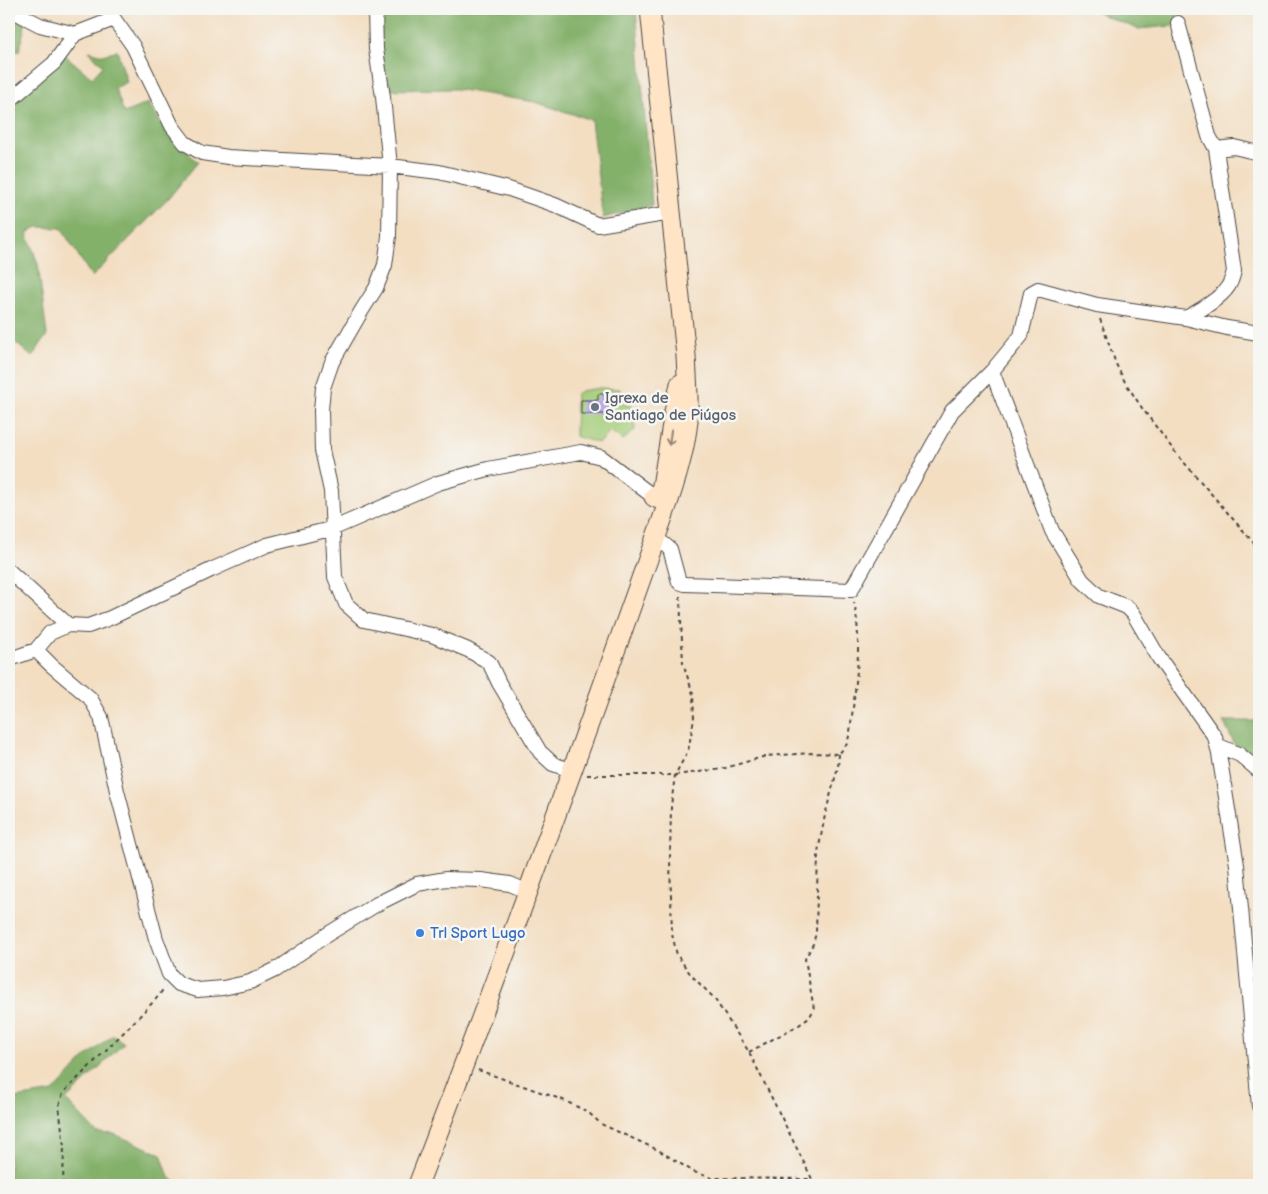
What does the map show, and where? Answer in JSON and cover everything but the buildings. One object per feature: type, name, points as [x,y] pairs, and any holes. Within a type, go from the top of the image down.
[{"type":"main road","points":[[418,1185],[573,771],[656,538],[661,500],[682,456],[688,421],[686,356],[650,9]]},
{"type":"street","points":[[9,9],[40,24],[76,34]]},
{"type":"street","points":[[375,9],[376,49],[390,166],[389,236],[385,265],[376,288],[332,362],[323,388],[321,410],[322,450],[331,491],[335,577],[346,604],[364,620],[432,636],[468,650],[489,662],[499,683],[540,752],[553,764],[573,771]]},
{"type":"street","points":[[9,100],[54,64],[76,34],[114,19],[132,46],[172,126],[185,143],[202,153],[228,157],[390,166],[439,172],[509,189],[555,205],[598,225],[671,213]]},
{"type":"street","points":[[1178,23],[1209,136],[1216,149],[1234,271],[1230,285],[1216,299],[1186,318]]},
{"type":"street","points":[[1216,149],[1234,147],[1259,153]]},
{"type":"street","points":[[656,538],[670,550],[679,582],[685,584],[852,590],[952,412],[992,371],[1021,336],[1031,293],[1038,289],[1098,305],[1186,318],[1259,333]]},
{"type":"street","points":[[992,371],[1052,531],[1082,580],[1099,596],[1127,607],[1132,613],[1159,658],[1215,737],[1236,865],[1259,1106]]},
{"type":"street","points":[[9,658],[36,650],[50,633],[68,625],[88,626],[110,618],[267,545],[334,528],[438,483],[488,469],[582,452],[601,457],[661,500]]},
{"type":"street","points":[[9,571],[68,625]]},
{"type":"street","points":[[36,650],[90,698],[101,717],[117,791],[156,939],[169,974],[179,984],[198,990],[223,988],[250,982],[275,970],[377,904],[418,884],[446,879],[481,880],[510,884],[529,892]]},
{"type":"street","points":[[1217,745],[1240,755],[1259,770]]},
{"type":"path","points":[[1098,305],[1098,314],[1108,346],[1125,382],[1142,408],[1175,452],[1259,549]]},
{"type":"path","points":[[679,582],[683,662],[693,694],[694,719],[688,751],[675,775],[671,806],[672,934],[677,955],[691,975],[714,998],[749,1052],[815,1185]]},
{"type":"path","points":[[749,1052],[799,1025],[809,1018],[814,1009],[805,959],[813,944],[816,933],[818,852],[825,815],[838,767],[839,754],[847,744],[850,732],[858,656],[858,620],[852,590]]},
{"type":"path","points":[[573,771],[585,775],[675,775],[722,769],[766,756],[812,753],[839,754]]},
{"type":"path","points":[[63,1185],[64,1146],[59,1106],[63,1093],[149,1007],[173,978]]},
{"type":"path","points":[[464,1065],[563,1100],[588,1112],[602,1124],[658,1150],[694,1172],[712,1178],[812,1179]]},
{"type":"green space","points":[[9,9],[26,21],[19,51],[10,53],[9,53]]},
{"type":"green space","points":[[372,9],[636,9],[652,205],[603,218],[591,120],[535,102],[455,89],[385,90]]},
{"type":"green space","points":[[1092,9],[1178,9],[1183,25],[1138,29]]},
{"type":"green space","points":[[117,50],[127,82],[115,88],[124,113],[148,103],[178,144],[198,162],[168,199],[92,277],[61,228],[37,227],[27,233],[38,264],[47,335],[32,357],[9,337],[9,106],[65,55],[92,78],[103,66],[89,51],[103,55]]},
{"type":"green space","points":[[599,388],[620,389],[622,404],[633,406],[635,430],[623,440],[610,431],[599,443],[575,436],[576,394],[581,391]]},
{"type":"green space","points":[[1223,721],[1259,721],[1259,773],[1242,760]]},
{"type":"green space","points":[[113,1035],[124,1043],[66,1100],[97,1133],[114,1134],[161,1154],[169,1177],[180,1185],[9,1185],[9,1099],[53,1092],[85,1058]]},
{"type":"place","name":"Igrexa de Santiago de Piúgos","points":[[595,407]]},
{"type":"place","name":"Trl Sport Lugo","points":[[420,933]]}]
